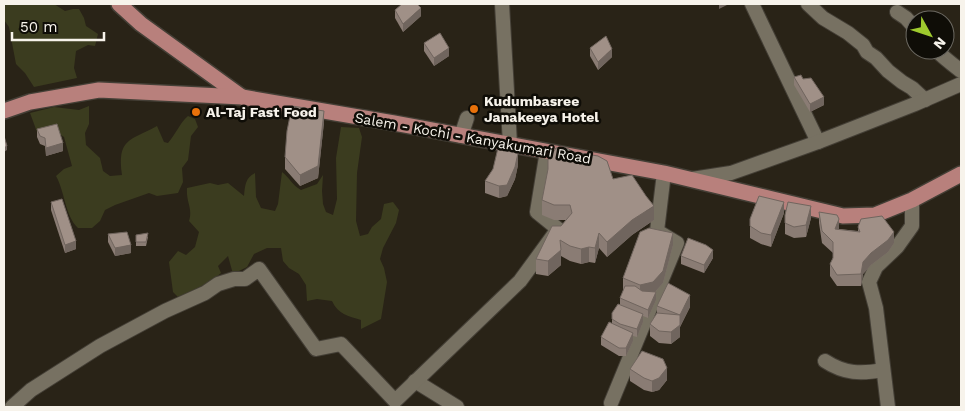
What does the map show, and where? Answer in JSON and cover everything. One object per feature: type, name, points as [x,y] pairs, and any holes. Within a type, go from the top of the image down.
[{"type":"main road","points":[[119,4],[141,24],[242,97]]},
{"type":"main road","name":"Salem - Kochi - Kanyakumari Road","points":[[4,111],[30,102],[99,90],[242,97],[510,144],[664,174],[842,216],[875,214],[912,200],[961,174]]},
{"type":"street","points":[[502,4],[510,144]]},
{"type":"street","points":[[752,4],[818,142]]},
{"type":"street","points":[[808,4],[823,18],[848,33],[863,45],[867,52],[925,100]]},
{"type":"street","points":[[897,12],[905,17]]},
{"type":"street","points":[[946,60],[961,71]]},
{"type":"street","points":[[692,180],[731,173],[818,142],[961,84]]},
{"type":"street","points":[[461,136],[467,118]]},
{"type":"street","points":[[12,407],[31,390],[100,346],[165,311],[205,293],[218,284],[234,279],[245,279],[259,269],[316,349],[341,344],[392,404],[520,281],[558,229],[537,212],[547,152]]},
{"type":"street","points":[[611,403],[677,243],[657,231],[664,174]]},
{"type":"street","points":[[888,407],[876,308],[869,282],[876,267],[897,247],[912,226],[912,200]]},
{"type":"street","points":[[825,361],[835,368],[862,374],[884,370]]},
{"type":"street","points":[[415,381],[457,407]]},
{"type":"green space","points":[[4,4],[54,4],[65,11],[79,9],[86,26],[98,34],[95,46],[88,45],[76,51],[74,68],[77,78],[34,87],[25,73],[16,64],[9,27],[4,20]]},
{"type":"green space","points":[[89,106],[89,124],[85,133],[86,145],[100,158],[103,171],[110,176],[122,175],[121,154],[123,148],[132,139],[157,126],[164,142],[168,143],[188,116],[195,119],[198,127],[191,136],[188,160],[182,168],[183,182],[178,193],[157,196],[149,193],[105,210],[100,221],[92,228],[78,228],[70,217],[56,176],[64,169],[72,166],[64,137],[52,129],[37,132],[30,113],[54,107],[79,110]]},
{"type":"green space","points":[[341,127],[359,128],[362,137],[357,173],[356,221],[360,236],[368,234],[372,227],[381,219],[384,204],[393,202],[399,210],[396,223],[383,248],[380,259],[387,282],[381,319],[361,329],[361,320],[340,312],[332,301],[317,299],[307,301],[306,285],[299,274],[289,268],[283,261],[281,248],[267,248],[254,254],[247,267],[233,274],[228,256],[218,266],[221,273],[209,283],[179,298],[173,292],[169,262],[178,251],[186,255],[195,247],[199,232],[189,221],[190,212],[187,188],[210,183],[218,185],[228,183],[244,196],[247,180],[255,173],[256,197],[261,208],[275,211],[278,204],[282,172],[301,190],[317,184],[323,175],[323,204],[326,212],[333,215],[337,199],[336,158]]},
{"type":"building","points":[[402,4],[417,4],[421,8],[403,24],[395,10]]},
{"type":"building","points":[[440,33],[449,48],[434,58],[424,43]]},
{"type":"building","points":[[606,36],[612,49],[598,62],[590,48]]},
{"type":"building","points":[[801,75],[803,79],[811,78],[824,97],[810,104],[794,77]]},
{"type":"building","points":[[292,106],[324,111],[318,166],[300,175],[285,157],[287,131]]},
{"type":"building","points":[[57,124],[63,143],[46,148],[45,138],[40,136],[37,129]]},
{"type":"building","points":[[4,136],[7,146],[4,148]]},
{"type":"building","points":[[510,146],[518,153],[515,167],[507,185],[499,186],[485,181],[493,169],[498,148]]},
{"type":"building","points":[[565,147],[574,152],[598,156],[607,161],[613,179],[632,175],[654,206],[632,220],[607,242],[599,233],[595,248],[581,249],[570,246],[560,240],[561,250],[548,261],[536,259],[552,226],[561,226],[572,213],[570,205],[554,205],[542,200],[548,160],[556,148]]},
{"type":"building","points":[[759,196],[784,202],[771,235],[761,233],[750,226],[750,219]]},
{"type":"building","points":[[62,199],[76,241],[65,245],[51,202]]},
{"type":"building","points":[[788,202],[811,206],[806,225],[794,227],[785,223]]},
{"type":"building","points":[[819,212],[837,215],[839,219],[835,229],[860,232],[858,227],[861,219],[882,216],[894,232],[888,240],[863,262],[861,274],[837,275],[830,264],[833,258],[833,242],[822,231]]},
{"type":"building","points":[[649,228],[673,233],[663,271],[653,282],[640,285],[623,278],[640,232]]},
{"type":"building","points":[[127,232],[131,245],[115,248],[108,234]]},
{"type":"building","points":[[148,233],[146,242],[136,242],[136,235]]},
{"type":"building","points":[[688,238],[713,250],[704,265],[681,256]]},
{"type":"building","points":[[668,283],[690,295],[680,315],[657,306]]},
{"type":"building","points":[[625,286],[635,286],[642,291],[656,292],[648,310],[620,298]]},
{"type":"building","points":[[618,304],[643,314],[637,329],[620,324],[612,319],[612,313]]},
{"type":"building","points":[[657,313],[680,315],[680,325],[671,332],[659,331],[650,324]]},
{"type":"building","points":[[609,322],[633,333],[626,348],[619,348],[601,337]]},
{"type":"building","points":[[642,351],[663,359],[667,368],[659,378],[652,381],[630,369]]},
{"type":"place","name":"Kudumbasree Janakeeya Hotel","points":[[474,109]]},
{"type":"place","name":"Al-Taj Fast Food","points":[[196,112]]}]
